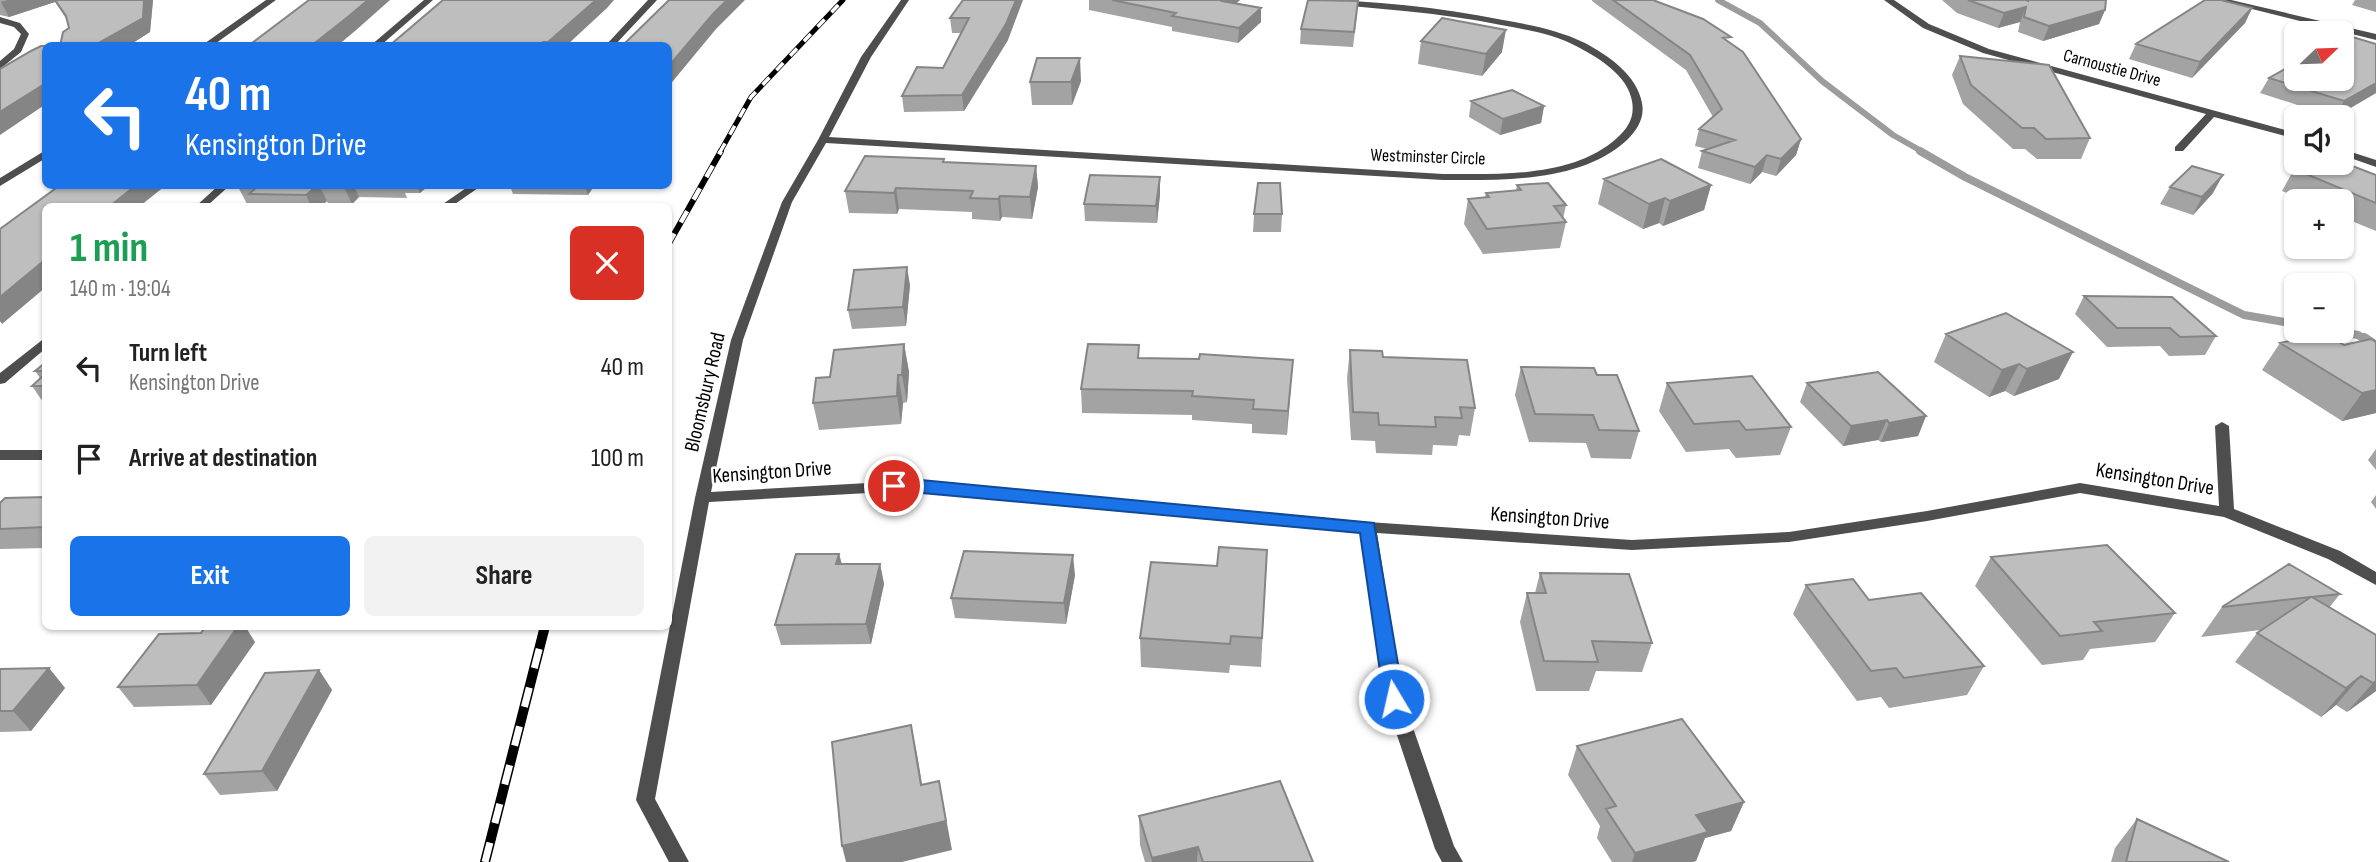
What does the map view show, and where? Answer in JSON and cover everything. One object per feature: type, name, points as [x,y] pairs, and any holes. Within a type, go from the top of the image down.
[{"type":"street","points":[[211,42],[272,0]]},
{"type":"street","points":[[379,42],[429,0]]},
{"type":"street","points":[[613,42],[653,0]]},
{"type":"street","name":"Bloomsbury Road","points":[[679,862],[645,800],[702,498],[737,340],[787,202],[866,57],[905,0]]},
{"type":"street","name":"Westminster Circle","points":[[823,140],[1443,177],[1491,177],[1577,164],[1627,136],[1640,117],[1638,97],[1625,75],[1595,52],[1552,33],[1478,17],[1311,0]]},
{"type":"street","name":"Carnoustie Drive","points":[[1888,0],[1926,26],[1986,51],[2284,133]]},
{"type":"street","points":[[2220,0],[2376,37]]},
{"type":"street","points":[[0,20],[17,24],[25,34],[18,50],[0,66]]},
{"type":"street","points":[[2179,149],[2213,113]]},
{"type":"street","points":[[0,183],[42,156]]},
{"type":"street","points":[[2354,156],[2376,164]]},
{"type":"street","points":[[204,203],[221,189]]},
{"type":"street","points":[[450,203],[471,189]]},
{"type":"street","points":[[0,380],[42,344]]},
{"type":"street","points":[[2222,426],[2227,512]]},
{"type":"street","points":[[0,455],[42,455]]},
{"type":"street","name":"Kensington Drive","points":[[702,498],[921,485],[1368,527],[1632,545],[1789,537],[1927,516],[2080,488],[2227,512],[2334,555],[2376,579]]},
{"type":"street","points":[[1368,527],[1394,699],[1445,849],[1453,862]]},
{"type":"building","points":[[55,0],[144,0],[143,18],[100,42],[61,42],[63,32],[69,28],[66,16]]},
{"type":"building","points":[[309,0],[368,0],[316,42],[253,42]]},
{"type":"building","points":[[443,0],[596,0],[548,42],[394,42]]},
{"type":"building","points":[[669,0],[727,0],[672,62],[672,42],[626,42]]},
{"type":"building","points":[[963,0],[1016,0],[1006,24],[962,95],[902,96],[917,67],[943,68],[969,18],[950,18]]},
{"type":"building","points":[[1112,0],[1223,0],[1261,8],[1239,28],[1172,16],[1176,13]]},
{"type":"building","points":[[1308,0],[1358,1],[1354,32],[1301,29]]},
{"type":"building","points":[[1613,0],[1653,0],[1703,19],[1731,37],[1723,38],[1743,52],[1801,139],[1781,159],[1767,155],[1755,167],[1702,151],[1735,140],[1699,129],[1722,109],[1690,55]]},
{"type":"building","points":[[1968,0],[2106,0],[2105,10],[2049,26],[2024,17],[2026,7],[2004,13]]},
{"type":"building","points":[[2205,0],[2221,0],[2252,8],[2200,62],[2136,44]]},
{"type":"building","points":[[1442,18],[1506,30],[1486,54],[1421,41]]},
{"type":"building","points":[[2354,37],[2376,44],[2376,83],[2344,101],[2311,91],[2354,91]]},
{"type":"building","points":[[42,46],[42,86],[0,112],[0,69]]},
{"type":"building","points":[[1960,56],[2049,65],[2090,138],[2046,139],[2034,128],[2022,128],[1971,85]]},
{"type":"building","points":[[1037,58],[1080,58],[1071,82],[1030,82]]},
{"type":"building","points":[[2284,70],[2284,83],[2269,78]]},
{"type":"building","points":[[1512,90],[1544,106],[1503,119],[1471,101]]},
{"type":"building","points":[[865,156],[1036,166],[1030,197],[970,198],[973,191],[896,188],[894,193],[845,191]]},
{"type":"building","points":[[1661,159],[1711,185],[1670,201],[1665,198],[1649,204],[1604,179]]},
{"type":"building","points":[[2192,166],[2223,175],[2202,197],[2170,187]]},
{"type":"building","points":[[2354,167],[2376,175],[2376,203],[2354,194],[2354,189],[2342,189],[2308,175],[2354,175]]},
{"type":"building","points":[[1090,175],[1160,177],[1156,206],[1084,204]]},
{"type":"building","points":[[1258,183],[1280,183],[1282,214],[1254,214]]},
{"type":"building","points":[[1548,183],[1566,205],[1554,206],[1566,222],[1487,229],[1468,199],[1489,197],[1486,193],[1521,190],[1517,185]]},
{"type":"building","points":[[55,189],[131,189],[114,203],[42,203],[42,262],[0,297],[0,229]]},
{"type":"building","points":[[255,189],[313,189],[306,195],[249,194]]},
{"type":"building","points":[[907,267],[903,307],[848,310],[854,270]]},
{"type":"building","points":[[2084,296],[2172,297],[2216,336],[2180,337],[2170,328],[2117,328]]},
{"type":"building","points":[[2006,313],[2073,352],[2027,369],[2019,364],[2002,370],[1946,334]]},
{"type":"building","points":[[2371,339],[2376,342],[2376,390],[2362,393],[2280,343],[2344,345]]},
{"type":"building","points":[[904,344],[902,375],[898,375],[897,396],[813,403],[816,378],[830,377],[834,350]]},
{"type":"building","points":[[1088,344],[1139,345],[1138,358],[1199,359],[1200,354],[1293,360],[1288,411],[1253,409],[1254,400],[1192,396],[1193,391],[1081,389]]},
{"type":"building","points":[[1350,350],[1382,351],[1383,357],[1467,360],[1475,408],[1460,407],[1462,418],[1435,417],[1436,427],[1379,425],[1378,413],[1353,412]]},
{"type":"building","points":[[1521,367],[1594,368],[1597,375],[1617,375],[1639,431],[1599,430],[1593,415],[1535,414]]},
{"type":"building","points":[[1878,372],[1926,416],[1851,426],[1807,383]]},
{"type":"building","points":[[1752,376],[1791,427],[1746,430],[1739,421],[1694,424],[1667,383]]},
{"type":"building","points":[[42,377],[42,386],[32,386]]},
{"type":"building","points":[[42,497],[42,527],[0,529],[0,502],[5,498]]},
{"type":"building","points":[[2107,545],[2175,613],[2094,622],[2102,631],[2060,636],[1991,557]]},
{"type":"building","points":[[1219,547],[1267,550],[1262,638],[1231,636],[1230,644],[1140,638],[1151,562],[1217,566]]},
{"type":"building","points":[[964,551],[1073,555],[1064,603],[951,598]]},
{"type":"building","points":[[796,554],[839,554],[836,564],[880,564],[866,624],[775,625]]},
{"type":"building","points":[[2289,564],[2340,594],[2312,597],[2376,635],[2376,681],[2373,683],[2361,676],[2346,688],[2257,633],[2311,597],[2222,607]]},
{"type":"building","points":[[1540,573],[1629,574],[1652,643],[1592,641],[1598,662],[1544,661],[1527,593],[1546,593]]},
{"type":"building","points":[[1853,579],[1869,600],[1921,593],[1984,666],[1904,678],[1896,668],[1871,671],[1806,585]]},
{"type":"building","points":[[203,630],[235,630],[197,685],[118,687],[159,634],[201,633]]},
{"type":"building","points":[[49,668],[13,711],[0,711],[0,669]]},
{"type":"building","points":[[319,670],[262,771],[204,774],[265,673]]},
{"type":"building","points":[[1682,719],[1744,802],[1696,815],[1708,832],[1635,853],[1606,809],[1616,806],[1577,746]]},
{"type":"building","points":[[911,725],[921,785],[939,781],[946,821],[842,846],[832,742]]},
{"type":"building","points":[[1280,781],[1313,862],[1203,862],[1198,847],[1152,858],[1139,816]]},
{"type":"building","points":[[2137,819],[2229,862],[2126,862]]},
{"type":"waterway","points":[[1718,0],[1760,23],[1822,81],[1893,135],[1923,152]]},
{"type":"waterway","points":[[1920,151],[1965,177],[2244,315],[2284,322]]},
{"type":"waterway","points":[[2354,334],[2366,340]]},
{"type":"waterway","points":[[2364,338],[2376,346]]},
{"type":"railway","points":[[720,152],[751,97],[843,0]]},
{"type":"railway","points":[[672,238],[721,151]]},
{"type":"railway","points":[[485,862],[544,630]]},
{"type":"route","points":[[894,486],[921,485],[1368,527],[1394,699]]}]
